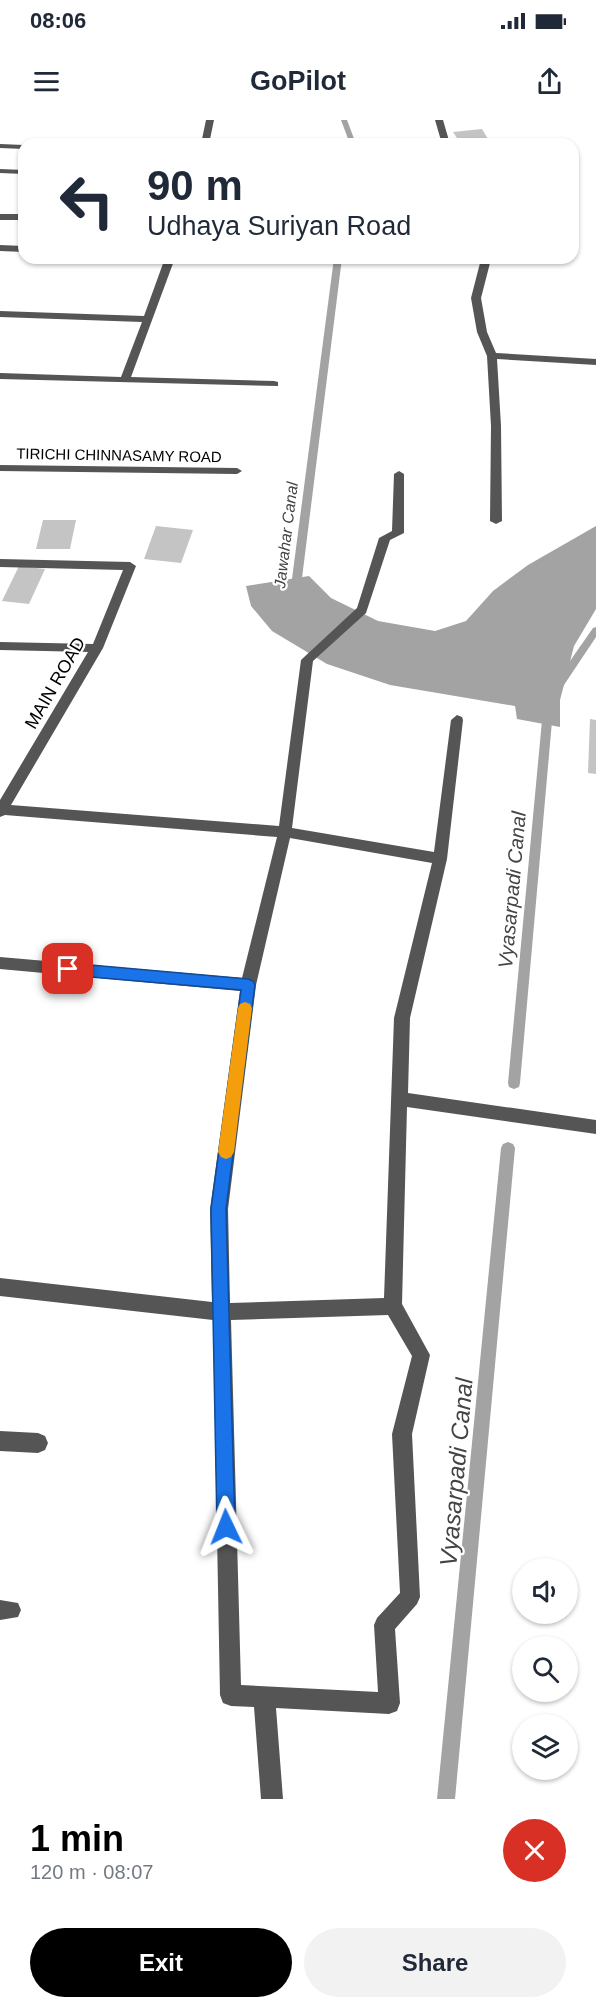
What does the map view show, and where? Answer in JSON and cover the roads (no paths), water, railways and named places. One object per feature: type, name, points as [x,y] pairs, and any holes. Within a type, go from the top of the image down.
[{"type":"street","points":[[61,120],[72,120]]},
{"type":"street","points":[[206,138],[210,120]]},
{"type":"street","points":[[439,120],[444,138]]},
{"type":"street","points":[[0,146],[18,147]]},
{"type":"street","points":[[0,171],[18,172]]},
{"type":"street","points":[[0,217],[18,217]]},
{"type":"street","points":[[0,248],[18,249]]},
{"type":"street","points":[[125,379],[168,264]]},
{"type":"street","points":[[485,264],[476,298],[482,332],[492,356],[496,426],[496,521]]},
{"type":"street","points":[[0,314],[148,319]]},
{"type":"street","points":[[492,356],[596,362]]},
{"type":"street","points":[[0,376],[274,384]]},
{"type":"street","name":"TIRICHI CHINNASAMY ROAD","points":[[0,468],[237,471]]},
{"type":"street","points":[[399,474],[398,533],[385,538],[362,609],[307,660],[285,832],[248,985],[219,1209],[231,1695],[389,1703],[384,1624],[410,1597],[402,1434],[421,1355],[393,1305],[402,1018],[440,860],[458,720]]},
{"type":"street","name":"MAIN ROAD","points":[[0,563],[130,566],[97,648],[1,810]]},
{"type":"street","points":[[0,646],[97,648]]},
{"type":"street","points":[[1,810],[285,832],[440,860]]},
{"type":"street","points":[[0,963],[248,985]]},
{"type":"street","points":[[400,1099],[596,1127]]},
{"type":"street","points":[[0,1287],[220,1312],[393,1305]]},
{"type":"street","points":[[0,1441],[38,1443]]},
{"type":"street","points":[[264,1697],[272,1799]]},
{"type":"waterway","name":"Jawahar Canal","points":[[344,120],[351,138]]},
{"type":"waterway","name":"Jawahar Canal","points":[[295,594],[337,264]]},
{"type":"waterway","points":[[558,686],[596,630]]},
{"type":"waterway","name":"Vyasarpadi Canal","points":[[514,1083],[548,710]]},
{"type":"waterway","name":"Vyasarpadi Canal","points":[[446,1799],[508,1148]]}]
